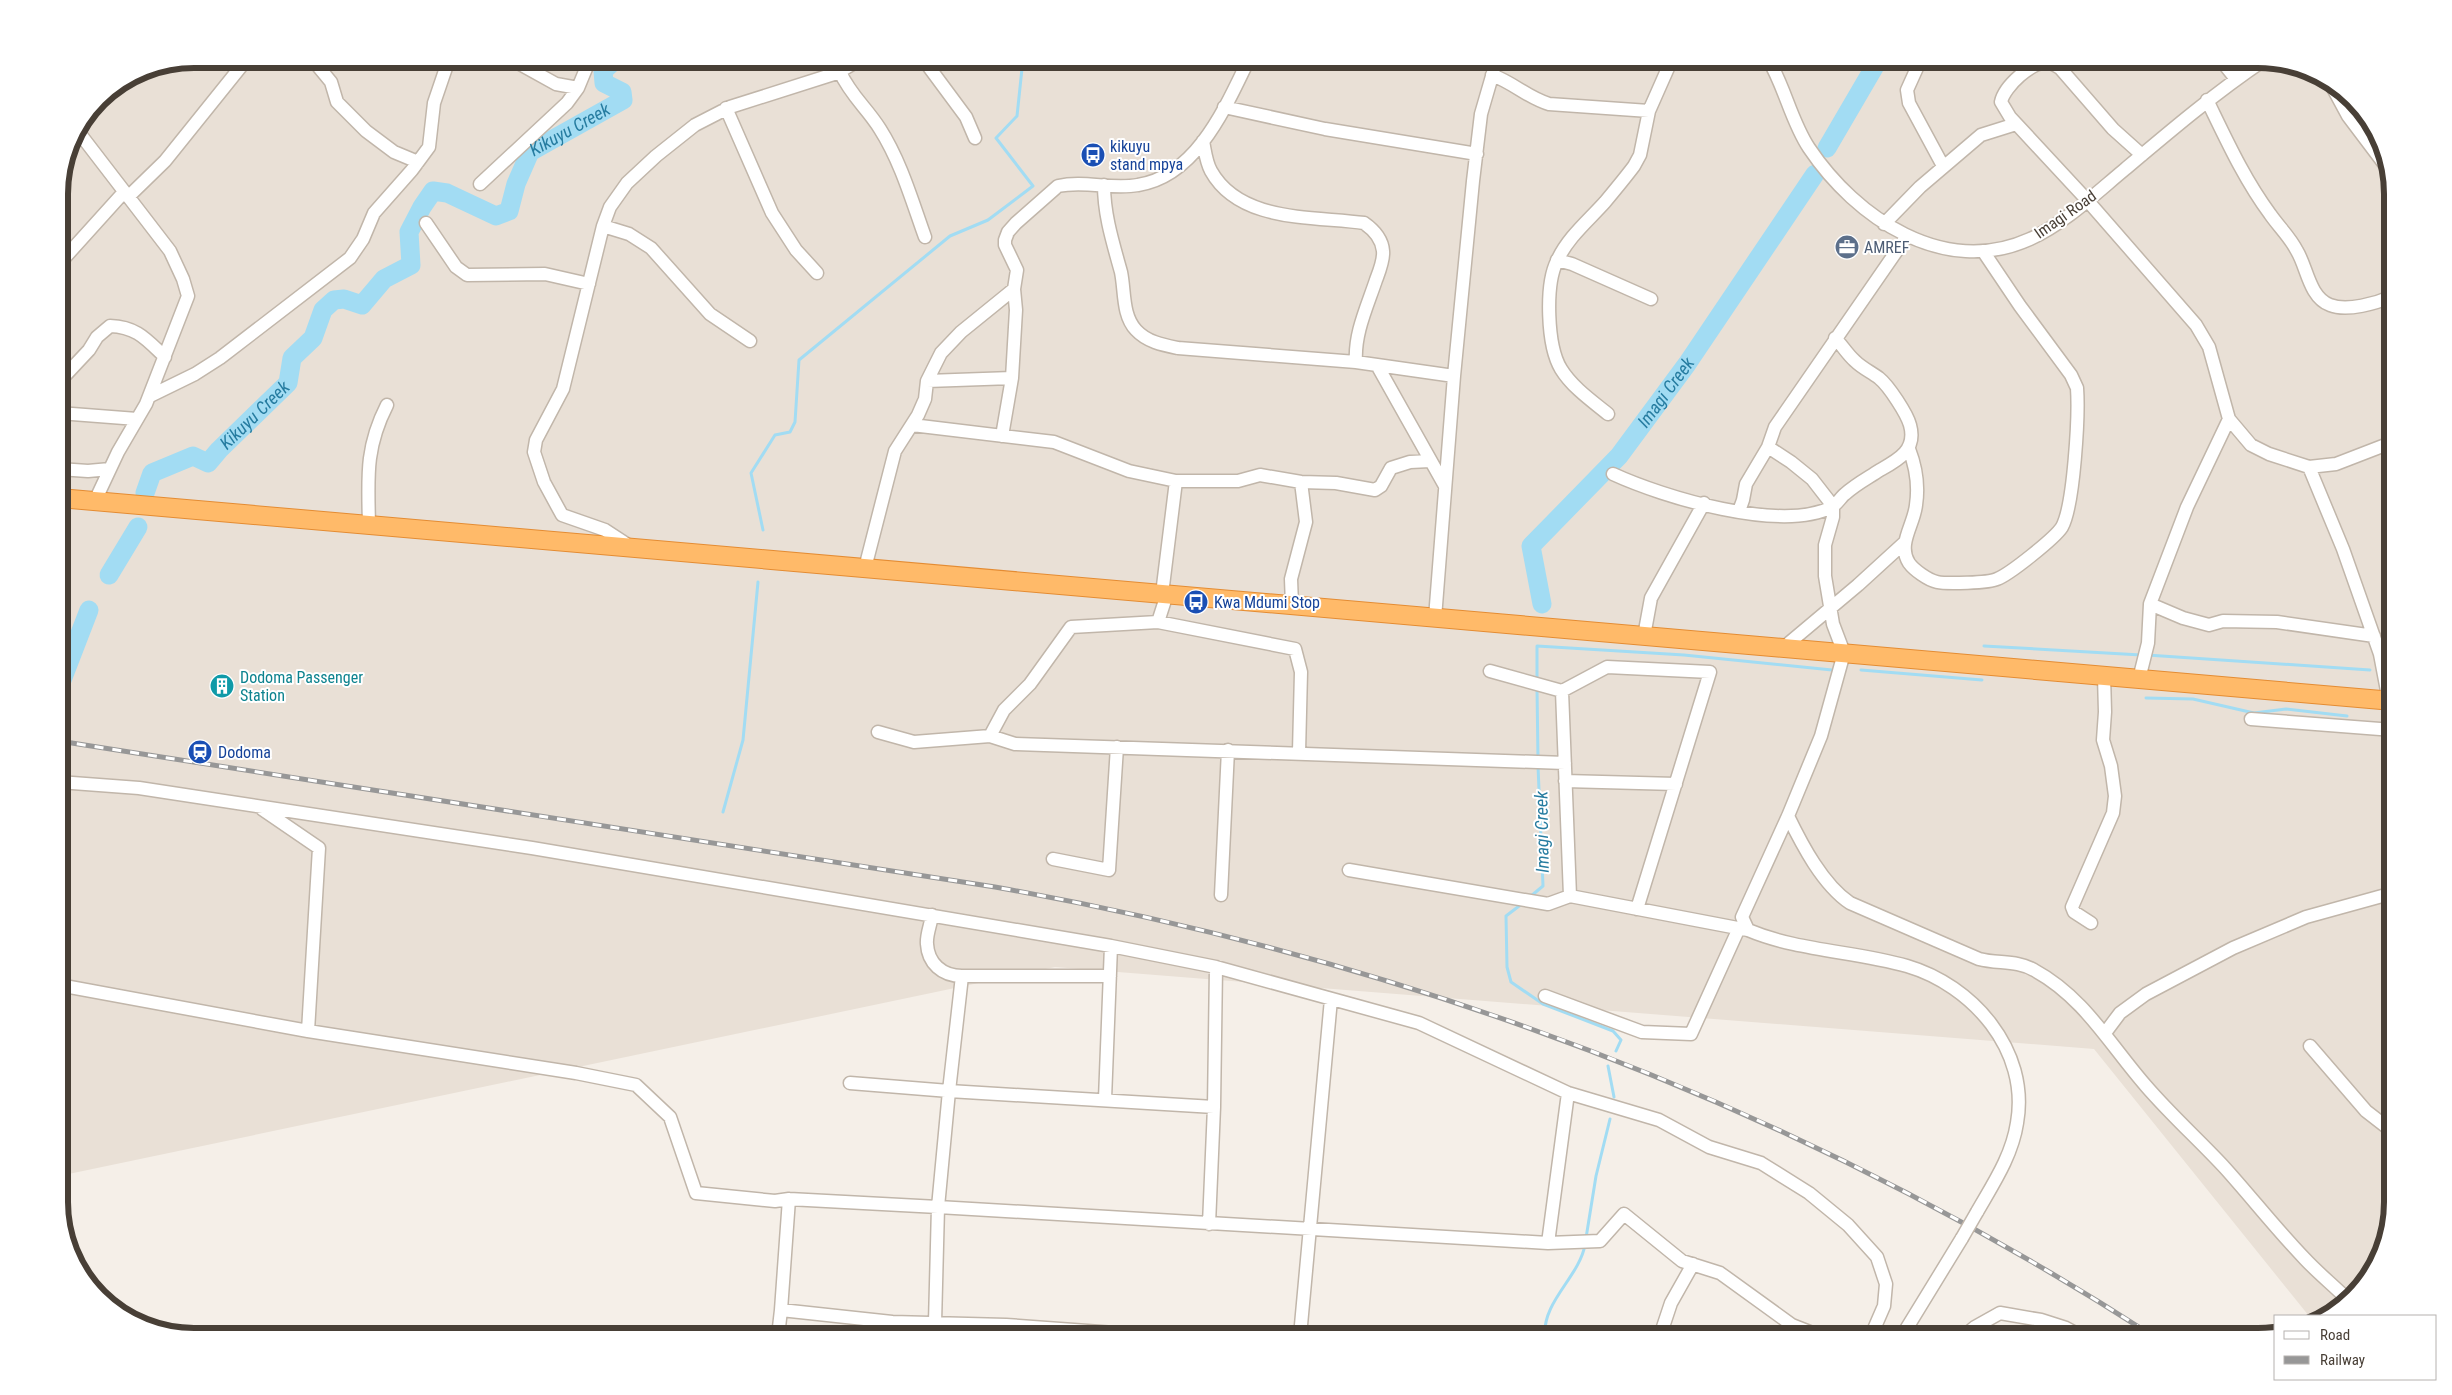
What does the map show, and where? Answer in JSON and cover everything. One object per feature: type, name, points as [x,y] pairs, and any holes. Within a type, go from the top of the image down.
[{"type":"highway","points":[[68,499],[2384,700]]},
{"type":"street","points":[[68,255],[126,194],[165,161],[240,68]]},
{"type":"street","points":[[319,68],[331,82],[337,102],[366,130],[394,152],[418,162]]},
{"type":"street","points":[[150,396],[195,374],[220,358],[342,267],[356,250],[374,213],[429,147],[434,103],[445,68]]},
{"type":"street","points":[[527,68],[556,84],[578,88]]},
{"type":"street","points":[[480,184],[547,124],[567,103],[578,88],[586,68]]},
{"type":"street","points":[[633,548],[605,530],[562,515],[544,482],[534,452],[536,440],[563,389],[603,226],[618,194],[639,172],[695,126],[726,108],[840,72],[846,68]]},
{"type":"street","points":[[930,68],[966,117],[975,138]]},
{"type":"street","points":[[1002,436],[1012,378],[1016,310],[1014,289],[1017,270],[1005,245],[1008,232],[1058,186],[1125,186],[1152,182],[1183,163],[1203,141],[1224,107],[1244,68]]},
{"type":"street","points":[[1435,618],[1454,376],[1476,154],[1481,114],[1494,68]]},
{"type":"street","points":[[1608,414],[1567,377],[1558,361],[1552,337],[1550,306],[1551,274],[1557,260],[1572,237],[1634,166],[1640,154],[1649,111],[1668,68]]},
{"type":"street","name":"Imagi Road","points":[[1773,68],[1809,148],[1846,193],[1884,224],[1907,236],[1946,249],[1983,252],[2030,240],[2048,230],[2207,100],[2252,68]]},
{"type":"street","points":[[1917,68],[1907,90],[1909,104],[1943,166]]},
{"type":"street","points":[[2033,68],[2020,75],[2003,93],[2001,102],[2016,124],[2087,200],[2196,325],[2212,355],[2229,419],[2251,445],[2269,454],[2309,467],[2336,464],[2384,445]]},
{"type":"street","points":[[2060,68],[2114,129],[2142,155]]},
{"type":"street","points":[[2227,68],[2236,79]]},
{"type":"street","points":[[840,72],[851,93],[873,119],[889,146],[925,237]]},
{"type":"street","points":[[1492,75],[1509,81],[1535,100],[1549,104],[1649,111]]},
{"type":"street","points":[[2337,95],[2348,116],[2379,157]]},
{"type":"street","points":[[2207,100],[2244,174],[2298,252],[2307,276],[2319,297],[2330,305],[2347,308],[2384,298]]},
{"type":"street","points":[[1224,107],[1334,131],[1476,154]]},
{"type":"street","points":[[726,108],[772,213],[796,250],[817,273]]},
{"type":"street","points":[[1884,224],[1943,166],[1981,135],[2016,124]]},
{"type":"street","points":[[81,136],[170,251],[188,296],[150,396],[110,468],[95,501]]},
{"type":"street","points":[[1203,141],[1212,172],[1239,200],[1294,217],[1364,223],[1373,229],[1384,251],[1381,266],[1357,339],[1356,362]]},
{"type":"street","points":[[1104,186],[1105,210],[1121,274],[1127,315],[1136,330],[1144,336],[1160,344],[1202,351],[1356,362],[1454,376]]},
{"type":"street","points":[[426,223],[456,267],[467,275],[545,274],[589,284]]},
{"type":"street","points":[[603,226],[629,234],[651,248],[710,314],[750,341]]},
{"type":"street","points":[[1739,511],[1746,484],[1768,447],[1775,427],[1907,236]]},
{"type":"street","points":[[1904,543],[1905,555],[1910,564],[1936,582],[1995,581],[2005,576],[2053,537],[2062,526],[2066,512],[2072,483],[2077,388],[2071,375],[2025,314],[1983,252]]},
{"type":"street","points":[[1557,260],[1572,264],[1651,299]]},
{"type":"street","points":[[865,568],[895,451],[912,425],[924,399],[927,381],[941,353],[952,340],[1014,289]]},
{"type":"street","points":[[68,372],[89,350],[97,337],[110,326],[129,328],[140,334],[165,357]]},
{"type":"street","points":[[1613,474],[1639,486],[1704,504],[1782,518],[1805,516],[1833,506],[1845,494],[1900,459],[1909,449],[1912,441],[1911,426],[1888,387],[1853,360],[1835,338]]},
{"type":"street","points":[[1376,365],[1445,486]]},
{"type":"street","points":[[927,381],[1012,378]]},
{"type":"street","points":[[369,525],[367,471],[372,444],[387,405]]},
{"type":"street","points":[[68,414],[137,420]]},
{"type":"street","points":[[2139,679],[2148,643],[2150,604],[2187,507],[2229,419]]},
{"type":"street","points":[[912,425],[1054,442],[1130,471],[1176,482],[1238,481],[1260,475],[1301,482],[1336,483],[1375,490],[1381,486],[1391,468],[1410,462],[1430,461]]},
{"type":"street","points":[[1545,996],[1642,1032],[1691,1034],[1744,929],[1742,917],[1788,816],[1821,736],[1844,653],[1834,624],[1824,559],[1825,545],[1833,517],[1833,506],[1812,479],[1768,447]]},
{"type":"street","points":[[1782,648],[1831,608],[1904,543],[1912,524],[1916,505],[1915,465],[1909,449]]},
{"type":"street","points":[[2309,467],[2343,549],[2374,636],[2384,649]]},
{"type":"street","points":[[68,470],[88,471],[110,468]]},
{"type":"street","points":[[1158,622],[1164,594],[1176,482]]},
{"type":"street","points":[[1292,605],[1291,579],[1306,522],[1301,482]]},
{"type":"street","points":[[1644,636],[1651,598],[1704,504]]},
{"type":"street","points":[[2150,604],[2183,618],[2210,625],[2223,621],[2277,622],[2374,636]]},
{"type":"street","points":[[990,736],[1004,710],[1030,684],[1071,627],[1158,622],[1295,649],[1301,672],[1299,752]]},
{"type":"street","points":[[1490,671],[1562,690],[1607,668],[1710,672],[1637,909]]},
{"type":"street","points":[[2091,924],[2074,912],[2072,907],[2113,813],[2115,796],[2113,774],[2102,740],[2105,712],[2104,676]]},
{"type":"street","points":[[1562,690],[1570,896]]},
{"type":"street","points":[[2251,720],[2384,729]]},
{"type":"street","points":[[878,732],[914,742],[990,736],[1016,744],[1299,752],[1565,763]]},
{"type":"street","points":[[1053,859],[1109,870],[1117,747]]},
{"type":"street","points":[[1221,895],[1228,750]]},
{"type":"street","points":[[1565,782],[1676,784]]},
{"type":"street","points":[[68,783],[139,788],[532,848],[1112,946],[1216,967],[1419,1023],[1568,1093],[1659,1120],[1709,1147],[1761,1163],[1809,1193],[1848,1225],[1877,1258],[1886,1284],[1884,1306],[1874,1328]]},
{"type":"street","points":[[258,806],[319,848],[308,1030]]},
{"type":"street","points":[[1788,816],[1803,847],[1838,893],[1845,899],[1979,959],[2020,964],[2033,969],[2064,990],[2105,1033],[2119,1054],[2154,1095],[2224,1168],[2305,1260],[2343,1295]]},
{"type":"street","points":[[1349,870],[1548,904],[1570,896],[1744,929],[1770,939],[1905,966],[1933,975],[1967,997],[2001,1038],[2009,1056],[2016,1080],[2018,1122],[2006,1159],[1962,1238],[1907,1328]]},
{"type":"street","points":[[2105,1033],[2120,1013],[2146,994],[2233,948],[2306,916],[2384,895]]},
{"type":"street","points":[[932,916],[926,943],[932,962],[943,972],[962,976],[1110,976]]},
{"type":"street","points":[[1105,1099],[1112,946]]},
{"type":"street","points":[[1209,1224],[1214,1107],[1216,967]]},
{"type":"street","points":[[935,1323],[938,1207],[962,976]]},
{"type":"street","points":[[68,987],[308,1030],[576,1073],[636,1085],[670,1117],[696,1193],[775,1200],[789,1199],[938,1207],[1548,1243],[1600,1241],[1624,1214],[1682,1261],[1720,1273],[1792,1325],[1800,1328]]},
{"type":"street","points":[[1301,1328],[1308,1230],[1331,999]]},
{"type":"street","points":[[2310,1046],[2366,1111],[2384,1125]]},
{"type":"street","points":[[850,1083],[949,1092],[1105,1099],[1214,1107]]},
{"type":"street","points":[[1548,1243],[1568,1093]]},
{"type":"street","points":[[779,1328],[789,1199]]},
{"type":"street","points":[[1663,1328],[1672,1303],[1693,1264]]},
{"type":"street","points":[[781,1310],[892,1322],[935,1323],[979,1328]]},
{"type":"street","points":[[1974,1328],[2000,1313],[2041,1320],[2066,1328]]},
{"type":"street","points":[[891,1328],[892,1322]]},
{"type":"shaded area","name":"Dodoma","points":[[185,68],[2258,68],[2291,72],[2322,84],[2348,104],[2368,130],[2378,153],[2384,185],[2384,1202],[2380,1234],[2368,1264],[2348,1291],[2322,1311],[2308,1315],[2094,1049],[1055,967],[68,1174],[68,185],[70,169],[77,145],[84,130],[104,104],[130,84],[145,77],[169,70]]},
{"type":"waterway","name":"Kikuyu Creek","points":[[145,493],[152,473],[193,456],[208,463],[288,383],[292,358],[313,338],[323,310],[334,300],[344,299],[362,305],[384,279],[411,265],[409,232],[433,191],[447,193],[496,216],[509,211],[516,184],[530,152],[623,100],[622,92],[604,83],[603,71],[606,68]]},
{"type":"waterway","points":[[763,530],[751,473],[775,435],[790,432],[795,422],[799,360],[950,236],[988,220],[1033,186],[996,138],[1017,116],[1022,68]]},
{"type":"waterway","name":"Imagi Creek","points":[[1827,148],[1874,68]]},
{"type":"waterway","name":"Imagi Creek","points":[[1542,604],[1531,546],[1619,456],[1687,364],[1815,174]]},
{"type":"waterway","name":"Kikuyu Creek","points":[[109,575],[138,527]]},
{"type":"waterway","points":[[723,812],[743,740],[758,582]]},
{"type":"waterway","name":"Kikuyu Creek","points":[[68,664],[89,610]]},
{"type":"waterway","points":[[1537,682],[1537,646],[1684,655],[1832,670]]},
{"type":"waterway","points":[[1984,646],[2141,655]]},
{"type":"waterway","points":[[2147,655],[2370,670]]},
{"type":"waterway","points":[[1861,670],[1982,680]]},
{"type":"waterway","name":"Imagi Creek","points":[[1537,688],[1538,760]]},
{"type":"waterway","points":[[2146,698],[2193,699],[2254,713],[2286,709],[2347,716]]},
{"type":"waterway","name":"Imagi Creek","points":[[1531,896],[1543,886],[1538,766]]},
{"type":"waterway","name":"Imagi Creek","points":[[1523,903],[1506,916],[1507,967],[1511,982],[1543,1004],[1613,1031],[1621,1040],[1616,1051]]},
{"type":"waterway","name":"Imagi Creek","points":[[1608,1066],[1614,1097]]},
{"type":"waterway","name":"Imagi Creek","points":[[1586,1238],[1596,1176],[1610,1119]]},
{"type":"waterway","name":"Imagi Creek","points":[[1546,1328],[1549,1312],[1576,1268],[1585,1245]]},
{"type":"railway","points":[[68,742],[995,887],[1150,918],[1301,956],[1450,1001],[1596,1053],[1740,1112],[1880,1179],[2018,1254],[2140,1328]]},
{"type":"place","name":"kikuyu stand mpya","points":[[1093,155]]},
{"type":"place","name":"AMREF","points":[[1847,247]]},
{"type":"place","name":"Kwa Mdumi Stop","points":[[1196,602]]},
{"type":"place","name":"Dodoma Passenger Station","points":[[222,686]]},
{"type":"place","name":"Dodoma","points":[[200,752]]}]
